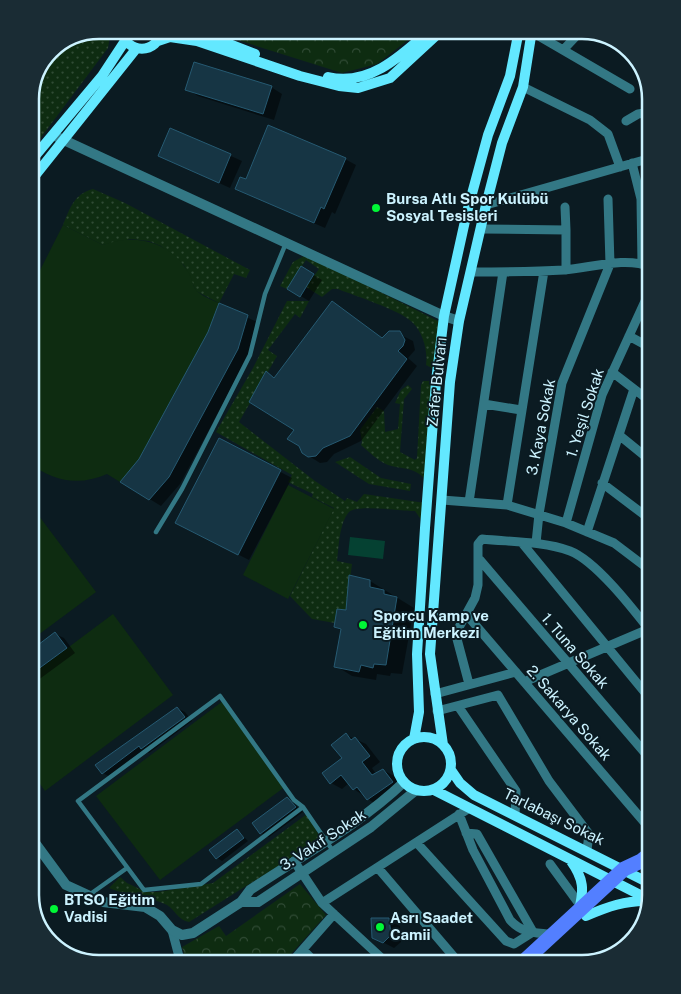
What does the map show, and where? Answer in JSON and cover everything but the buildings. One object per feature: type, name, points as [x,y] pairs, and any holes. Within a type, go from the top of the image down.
[{"type":"main road","points":[[39,151],[102,76],[126,41],[136,49],[148,49],[164,39]]},
{"type":"main road","points":[[188,39],[300,76],[339,86],[358,88],[390,78],[432,39]]},
{"type":"main road","points":[[216,39],[279,63],[338,80],[361,78],[384,67],[419,39]]},
{"type":"main road","name":"Zafer Bulvarı","points":[[414,739],[419,712],[417,654],[425,528],[436,381],[444,316],[470,202],[488,135],[510,76],[516,39]]},
{"type":"main road","name":"Zafer Bulvarı","points":[[443,745],[430,654],[450,382],[459,321],[486,205],[502,143],[522,87],[531,39]]},
{"type":"main road","points":[[39,171],[136,49]]},
{"type":"main road","points":[[428,737],[443,745],[451,760],[451,770],[442,786],[434,790],[416,791],[404,782],[397,771],[396,762],[404,746],[414,739],[428,737]]},
{"type":"main road","name":"Tarlabaşı Sokak","points":[[451,770],[460,783],[474,795],[587,850],[637,864]]},
{"type":"main road","points":[[434,790],[464,811],[569,858],[642,896]]},
{"type":"main road","points":[[569,858],[579,872],[584,885],[581,912]]},
{"type":"main road","points":[[531,955],[637,864]]},
{"type":"main road","points":[[540,955],[581,912],[642,900]]},
{"type":"street","points":[[546,39],[630,89]]},
{"type":"street","points":[[564,49],[573,39]]},
{"type":"street","points":[[522,87],[590,120],[608,134],[620,167]]},
{"type":"street","points":[[626,121],[642,113]]},
{"type":"street","points":[[52,135],[444,316],[459,321]]},
{"type":"street","points":[[486,205],[642,160]]},
{"type":"street","points":[[632,163],[642,210]]},
{"type":"street","points":[[608,199],[610,264]]},
{"type":"street","points":[[565,207],[566,270]]},
{"type":"street","points":[[481,228],[566,230]]},
{"type":"street","points":[[471,272],[566,270],[610,264],[642,266]]},
{"type":"street","name":"3. Kaya Sokak","points":[[536,543],[539,514],[562,383],[610,264]]},
{"type":"street","points":[[506,505],[544,271]]},
{"type":"street","points":[[469,502],[503,272]]},
{"type":"street","name":"1. Yeşil Sokak","points":[[566,523],[602,395],[642,309]]},
{"type":"street","points":[[629,336],[642,343]]},
{"type":"street","points":[[612,372],[642,395]]},
{"type":"street","points":[[587,532],[634,389]]},
{"type":"street","points":[[484,404],[521,410]]},
{"type":"street","points":[[619,435],[642,454]]},
{"type":"street","points":[[602,482],[642,513]]},
{"type":"street","points":[[442,500],[506,505],[539,514],[614,543],[642,564]]},
{"type":"street","points":[[469,684],[457,639],[457,631],[478,585],[480,560],[478,544],[482,539],[536,543],[570,551],[589,562],[642,621]]},
{"type":"street","points":[[522,543],[642,689]]},
{"type":"street","name":"1. Tuna Sokak","points":[[480,560],[642,750]]},
{"type":"street","name":"2. Sakarya Sokak","points":[[466,614],[642,820]]},
{"type":"street","points":[[524,682],[642,633]]},
{"type":"street","points":[[435,694],[516,672]]},
{"type":"street","points":[[438,710],[498,696],[549,781],[588,834],[587,850]]},
{"type":"street","points":[[458,706],[516,791],[515,815]]},
{"type":"street","name":"3. Vakıf Sokak","points":[[193,933],[241,902],[250,890],[380,805],[404,782]]},
{"type":"street","name":"3. Vakıf Sokak","points":[[241,902],[258,902],[371,827],[416,791]]},
{"type":"street","points":[[322,903],[417,844],[464,811],[466,833],[472,850],[510,920],[518,929],[554,935]]},
{"type":"street","points":[[466,833],[477,834],[533,932]]},
{"type":"street","points":[[417,844],[506,941],[514,944],[533,932]]},
{"type":"street","points":[[39,848],[66,885],[88,896],[124,906],[145,908],[160,916],[172,930],[182,935],[193,933]]},
{"type":"street","points":[[294,861],[322,903],[378,955]]},
{"type":"street","points":[[550,864],[581,912]]},
{"type":"street","points":[[378,868],[452,955]]},
{"type":"street","points":[[298,955],[334,914]]},
{"type":"street","points":[[172,930],[179,955]]},
{"type":"street","points":[[177,948],[180,942],[193,933]]},
{"type":"street","points":[[303,950],[308,955]]},
{"type":"lane","points":[[156,532],[182,489],[250,355],[265,294],[286,243]]},
{"type":"lane","points":[[303,807],[201,884],[144,890],[78,801],[220,696],[294,800],[303,807],[333,851]]},
{"type":"lane","points":[[88,896],[127,868]]},
{"type":"green space","points":[[110,39],[108,48],[39,140],[39,95],[45,72],[51,62],[69,47],[87,40]]},
{"type":"green space","points":[[234,39],[409,39],[377,64],[342,73]]},
{"type":"green space","points":[[93,189],[125,203],[250,270],[246,278],[234,274],[219,303],[196,291],[184,265],[161,246],[149,241],[131,239],[103,245],[63,225],[77,198],[81,194]]},
{"type":"green space","points":[[63,225],[103,245],[115,241],[139,240],[151,242],[162,247],[180,261],[200,294],[219,303],[208,332],[139,459],[120,482],[107,474],[87,480],[67,480],[57,478],[39,469],[39,272]]},
{"type":"green space","points":[[304,256],[310,257],[442,323],[434,369],[426,365],[424,342],[412,322],[388,308],[338,289],[332,289],[322,297],[306,287],[319,269],[306,260],[287,289],[280,286],[293,262]]},
{"type":"green space","points":[[287,301],[309,301],[300,318],[295,314],[268,350],[277,356],[239,422],[315,481],[345,501],[347,498],[357,502],[364,494],[425,503],[422,521],[415,511],[361,508],[349,512],[341,529],[337,561],[352,564],[346,610],[337,609],[335,623],[312,619],[290,596],[334,508],[312,497],[313,494],[288,482],[292,475],[216,432],[253,368]]},
{"type":"green space","points":[[423,381],[433,381],[425,479],[412,470],[388,465],[377,459],[361,445],[360,430],[377,407],[384,411],[385,432],[398,429],[400,404],[395,403],[401,390],[408,385],[412,389],[404,399],[400,452],[415,460],[417,458],[421,385]]},
{"type":"green space","points":[[350,457],[381,478],[411,484],[410,491],[369,484],[335,462]]},
{"type":"green space","points":[[288,485],[334,509],[288,599],[243,575]]},
{"type":"green space","points":[[39,516],[96,592],[39,634]]},
{"type":"green space","points":[[113,614],[173,695],[45,791],[39,783],[39,669]]},
{"type":"green space","points":[[223,701],[286,786],[160,880],[96,796]]},
{"type":"green space","points":[[307,814],[321,839],[189,922],[179,917],[170,907],[160,902],[109,888],[120,877],[127,883],[146,892],[158,892],[213,883]]},
{"type":"green space","points":[[300,884],[326,915],[290,955],[184,955],[182,947],[219,926],[226,936]]},
{"type":"shaded area","points":[[350,537],[385,541],[383,559],[348,555]]},
{"type":"place","name":"Bursa Atlı Spor Kulübü Sosyal Tesisleri","points":[[376,208]]},
{"type":"place","name":"Sporcu Kamp ve Eğitim Merkezi","points":[[363,625]]},
{"type":"place","name":"BTSO Eğitim Vadisi","points":[[54,909]]},
{"type":"place","name":"Asrı Saadet Camii","points":[[380,927]]}]
